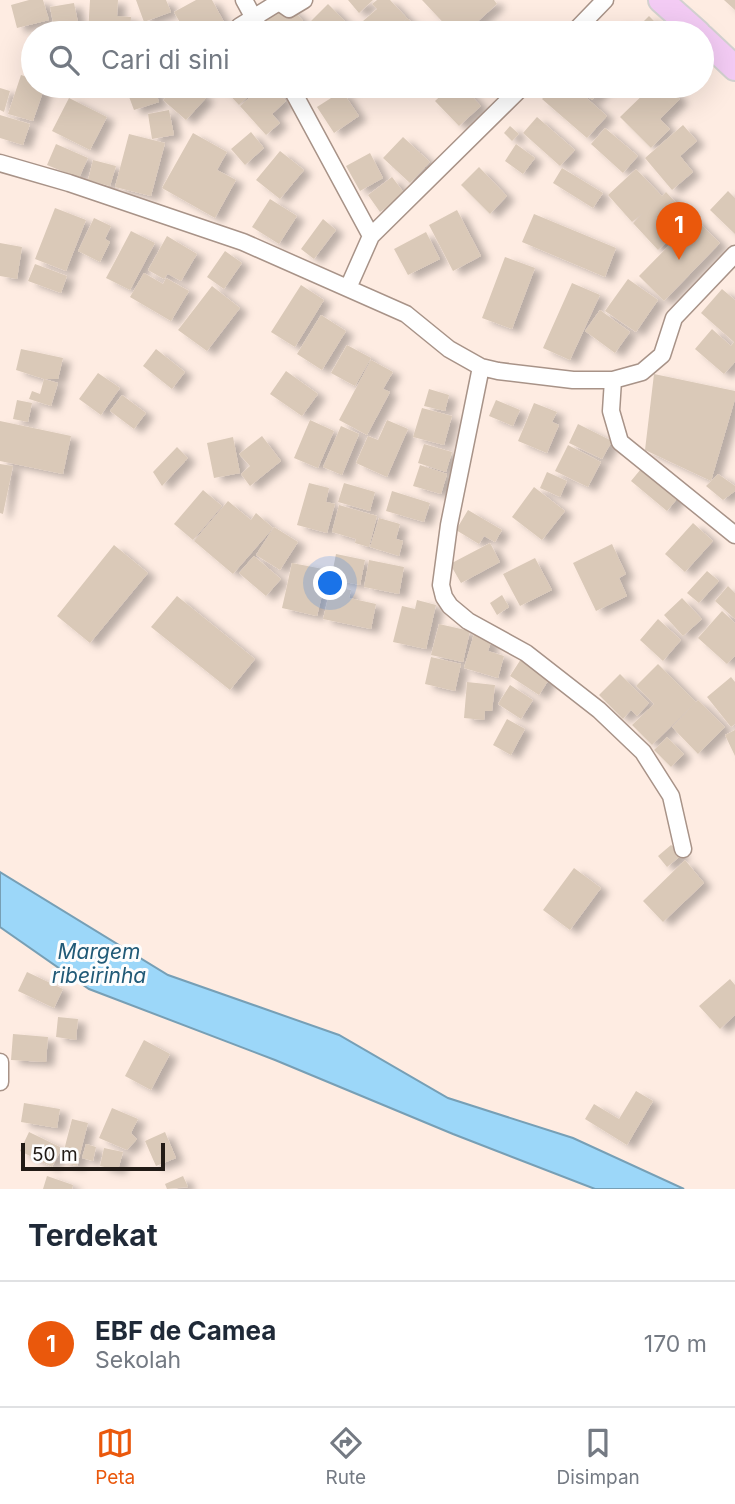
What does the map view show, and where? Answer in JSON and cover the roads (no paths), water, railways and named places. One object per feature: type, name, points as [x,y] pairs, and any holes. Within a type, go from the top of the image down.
[{"type":"main road","points":[[661,0],[685,21]]},
{"type":"main road","points":[[714,46],[733,61]]},
{"type":"street","points":[[244,0],[255,21]]},
{"type":"street","points":[[249,21],[279,2],[289,9],[303,0]]},
{"type":"street","points":[[585,21],[605,0]]},
{"type":"street","points":[[296,98],[371,236]]},
{"type":"street","points":[[348,288],[371,236],[511,98]]},
{"type":"street","points":[[0,163],[69,183],[243,242],[406,314],[449,349],[481,367],[498,371],[573,380],[613,380],[642,372],[662,355],[674,318],[735,254]]},
{"type":"street","points":[[481,367],[449,525],[441,584],[444,597],[450,606],[468,621],[526,653],[599,709],[643,752],[671,796],[683,849]]},
{"type":"street","points":[[613,380],[611,411],[620,442],[735,535]]},
{"type":"street","points":[[0,1062],[0,1082]]},
{"type":"water","name":"Margem ribeirinha","points":[[0,872],[168,975],[339,1035],[448,1098],[573,1138],[684,1189],[595,1189],[275,1060],[89,989],[0,927]]},
{"type":"place","name":"EBF de Camea","points":[[679,260]]}]
